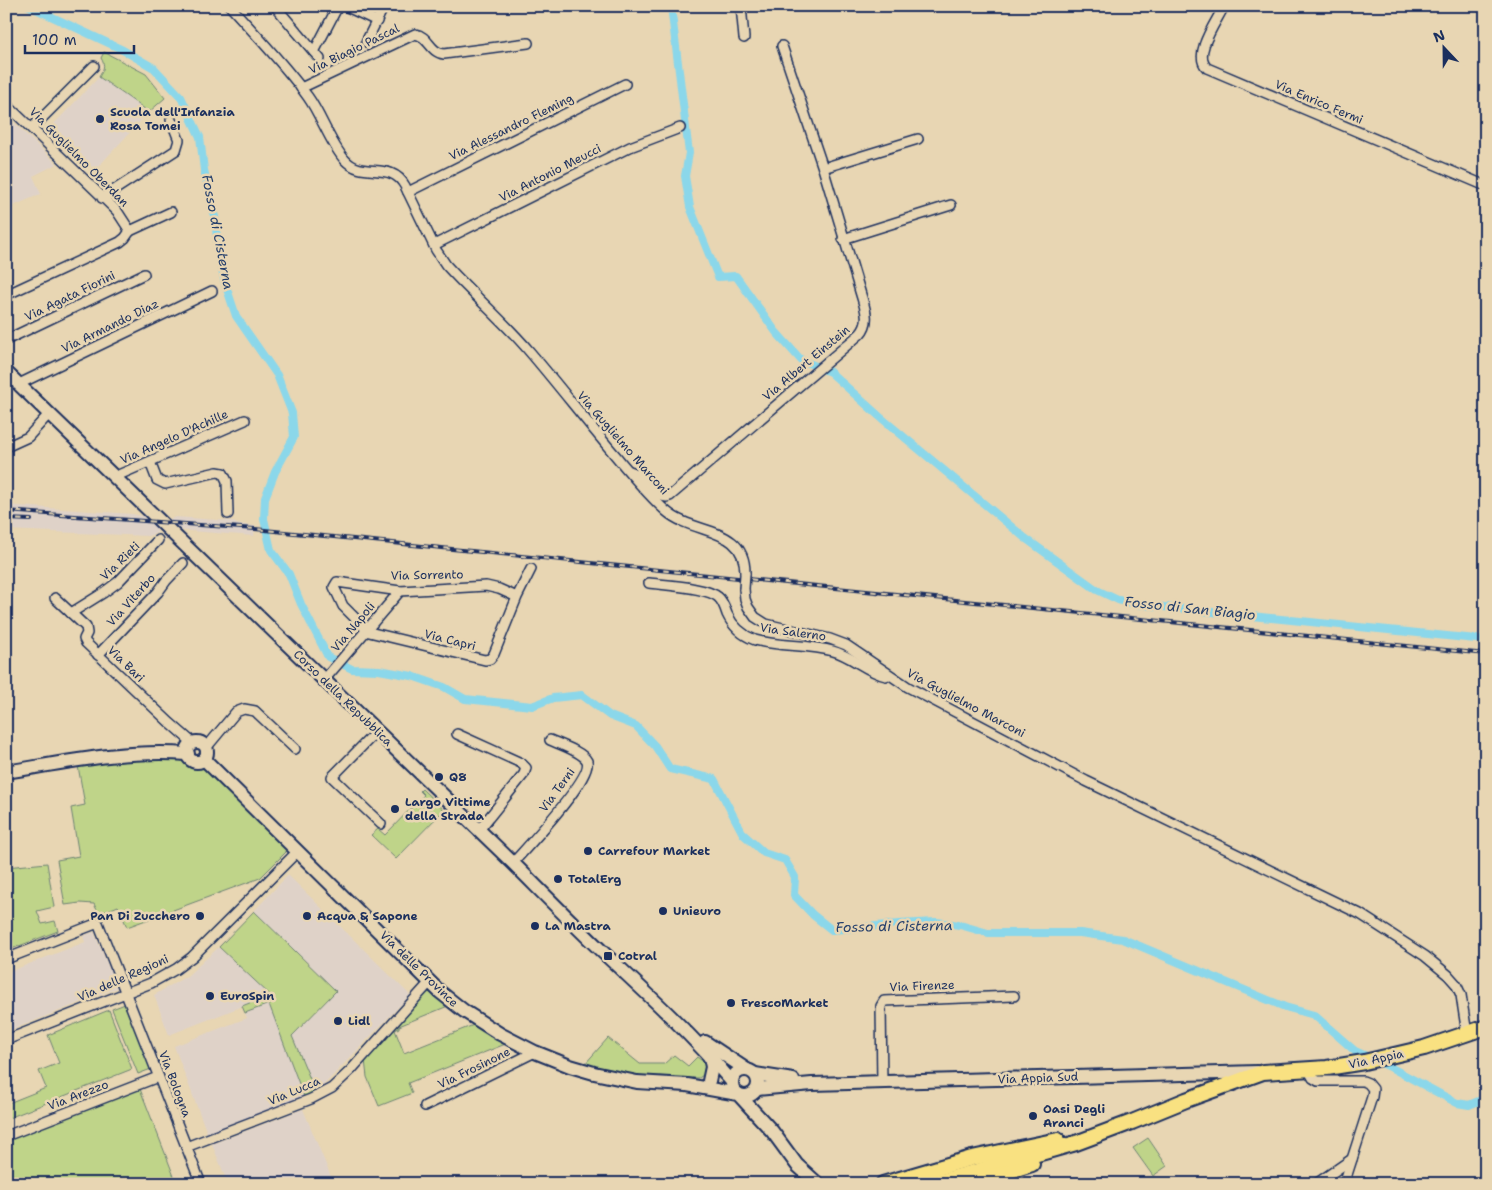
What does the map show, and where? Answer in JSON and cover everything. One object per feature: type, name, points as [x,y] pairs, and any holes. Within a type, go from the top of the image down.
[{"type":"main road","name":"Corso della Repubblica","points":[[6,372],[709,1054],[740,1074]]},
{"type":"main road","points":[[6,772],[107,756],[164,753],[190,749],[202,743],[206,753],[200,762],[194,761],[190,749]]},
{"type":"main road","name":"Via delle Province","points":[[206,753],[208,763],[430,982],[447,998],[500,1034],[534,1052],[570,1066],[603,1075],[647,1083],[687,1085],[746,1096],[756,1091]]},
{"type":"main road","name":"Corso della Repubblica","points":[[680,1024],[721,1054],[740,1074]]},
{"type":"main road","name":"Via Appia","points":[[1132,1122],[1263,1072],[1308,1070],[1382,1058],[1432,1046],[1486,1027]]},
{"type":"main road","points":[[709,1054],[712,1067],[709,1081]]},
{"type":"main road","name":"Via Appia Sud","points":[[756,1091],[812,1084],[1263,1072]]},
{"type":"main road","points":[[772,1131],[756,1091],[758,1081],[740,1074],[735,1091],[772,1131],[797,1166],[818,1184]]},
{"type":"main road","name":"Via delle Province","points":[[687,1085],[740,1074]]},
{"type":"main road","name":"Via Appia Sud","points":[[740,1074],[812,1084]]},
{"type":"main road","points":[[931,1184],[1083,1140],[1132,1122]]},
{"type":"main road","points":[[883,1184],[972,1158],[1132,1122]]},
{"type":"main road","points":[[969,1184],[1065,1152],[1132,1122]]},
{"type":"main road","points":[[797,1166],[804,1184]]},
{"type":"street","points":[[278,7],[317,55],[338,6]]},
{"type":"street","points":[[345,6],[376,21]]},
{"type":"street","points":[[366,42],[384,6]]},
{"type":"street","points":[[741,6],[744,38]]},
{"type":"street","name":"Via Enrico Fermi","points":[[1224,6],[1202,50],[1201,60],[1207,68],[1486,186]]},
{"type":"street","name":"Via Guglielmo Marconi","points":[[231,7],[301,88],[345,160],[361,170],[393,173],[401,179],[434,245],[449,268],[525,346],[652,497],[675,518],[692,526],[724,536],[735,543],[744,558],[745,599],[748,607],[760,621],[773,627],[838,642],[854,650],[908,687],[1086,780],[1368,919],[1426,956],[1456,984],[1461,995],[1467,1034]]},
{"type":"street","name":"Via Biagio Pascal","points":[[301,88],[415,34],[424,37],[435,51],[444,54],[528,43]]},
{"type":"street","name":"Via Albert Einstein","points":[[628,470],[642,477],[662,497],[670,496],[861,333],[866,324],[865,311],[823,168],[782,46]]},
{"type":"street","points":[[32,128],[94,66]]},
{"type":"street","name":"Via Alessandro Fleming","points":[[408,192],[625,84]]},
{"type":"street","name":"Via Guglielmo Oberdan","points":[[6,104],[122,217],[130,231]]},
{"type":"street","points":[[102,198],[176,150],[179,140],[171,120]]},
{"type":"street","name":"Via Antonio Meucci","points":[[434,245],[630,147],[680,128]]},
{"type":"street","points":[[823,168],[918,139]]},
{"type":"street","points":[[843,239],[951,206]]},
{"type":"street","points":[[6,295],[118,243],[130,231],[171,212]]},
{"type":"street","name":"Via Agata Fiorini","points":[[6,340],[144,274]]},
{"type":"street","name":"Via Armando Diaz","points":[[19,384],[212,291]]},
{"type":"street","points":[[6,447],[28,437],[49,414]]},
{"type":"street","name":"Via Angelo D'Achille","points":[[114,477],[244,420]]},
{"type":"street","points":[[150,462],[156,478],[163,484],[217,472],[223,473],[227,481],[228,514]]},
{"type":"street","name":"Via Rieti","points":[[71,612],[104,593],[118,582],[158,540]]},
{"type":"street","name":"Via Viterbo","points":[[98,655],[183,563]]},
{"type":"street","name":"Via Capri","points":[[366,630],[485,660],[491,658],[517,596],[531,569]]},
{"type":"street","name":"Via Sorrento","points":[[366,630],[343,606],[334,591],[336,582],[400,591],[486,586],[517,596]]},
{"type":"street","name":"Via Salerno","points":[[649,583],[701,590],[714,594],[720,599],[729,619],[736,628],[744,635],[755,640],[832,651],[847,656],[876,673],[891,676]]},
{"type":"street","name":"Via Napoli","points":[[324,680],[400,591]]},
{"type":"street","name":"Via Bari","points":[[55,598],[87,629],[85,641],[190,749]]},
{"type":"street","points":[[206,753],[236,712],[247,709],[255,711],[295,749]]},
{"type":"street","points":[[377,731],[332,777],[380,824]]},
{"type":"street","points":[[457,734],[521,763],[526,768],[525,773],[479,830]]},
{"type":"street","name":"Via Terni","points":[[513,863],[576,789],[587,768],[587,761],[582,755],[550,740]]},
{"type":"street","name":"Via delle Regioni","points":[[6,1040],[160,978],[192,957],[298,851]]},
{"type":"street","name":"Via Bologna","points":[[6,959],[98,923],[201,1184]]},
{"type":"street","name":"Via Lucca","points":[[186,1147],[311,1099],[332,1088],[351,1070],[430,982]]},
{"type":"street","name":"Via Firenze","points":[[882,1083],[882,1006],[884,1000],[1014,996]]},
{"type":"street","name":"Via Frosinone","points":[[425,1106],[534,1052]]},
{"type":"street","points":[[1308,1070],[1313,1078],[1318,1081],[1360,1081],[1368,1083],[1373,1091],[1344,1184]]},
{"type":"street","name":"Via Arezzo","points":[[6,1136],[158,1077]]},
{"type":"street","points":[[1316,1184],[1352,1159]]},
{"type":"shaded area","name":"Scuola dell'Infanzia Rosa Tomei","points":[[99,77],[149,112],[95,170],[51,127]]},
{"type":"shaded area","points":[[6,115],[57,164],[33,176],[41,194],[6,209]]},
{"type":"shaded area","points":[[6,505],[132,514],[147,517],[157,528],[157,533],[148,536],[6,530]]},
{"type":"shaded area","points":[[176,517],[232,521],[237,524],[255,526],[254,536],[177,530],[169,519]]},
{"type":"shaded area","points":[[288,875],[410,995],[316,1093],[292,1036],[336,991],[254,911]]},
{"type":"shaded area","points":[[94,932],[117,988],[6,1032],[6,973],[85,942],[83,936]]},
{"type":"shaded area","points":[[219,947],[271,995],[169,1035],[154,995],[187,976]]},
{"type":"shaded area","points":[[269,1004],[304,1097],[207,1133],[174,1046],[247,1018],[245,1013]]},
{"type":"shaded area","points":[[303,1109],[334,1184],[228,1184],[212,1144]]},
{"type":"green space","points":[[104,52],[146,74],[165,98],[149,112],[99,77],[103,68],[101,58]]},
{"type":"green space","points":[[179,758],[192,767],[210,770],[286,848],[286,852],[260,878],[127,927],[118,906],[99,914],[94,904],[65,905],[57,860],[79,856],[71,808],[85,805],[78,766],[112,760]]},
{"type":"green space","points":[[422,789],[444,810],[396,859],[371,835],[378,829],[385,835],[424,795],[420,791]]},
{"type":"green space","points":[[47,863],[54,907],[37,911],[42,924],[55,921],[58,931],[6,951],[6,867]]},
{"type":"green space","points":[[254,911],[336,991],[292,1036],[316,1093],[304,1097],[269,1004],[245,1013],[242,1006],[270,995],[219,947]]},
{"type":"green space","points":[[433,992],[448,1006],[399,1026],[395,1030],[404,1053],[476,1024],[508,1043],[408,1083],[412,1093],[379,1106],[367,1077],[365,1060],[425,994]]},
{"type":"green space","points":[[125,1004],[151,1069],[138,1074],[112,1009]]},
{"type":"green space","points":[[109,1010],[132,1069],[6,1119],[6,1104],[46,1088],[39,1071],[59,1063],[48,1035]]},
{"type":"green space","points":[[608,1038],[640,1064],[664,1064],[674,1055],[688,1066],[697,1057],[709,1066],[707,1072],[699,1078],[630,1075],[584,1065]]},
{"type":"green space","points":[[140,1089],[177,1184],[8,1184],[6,1141]]},
{"type":"green space","points":[[1148,1138],[1167,1166],[1153,1176],[1133,1148]]},
{"type":"waterway","name":"Fosso di Cisterna","points":[[29,6],[121,49],[154,68],[181,97],[200,137],[204,170],[215,217],[218,249],[225,283],[236,316],[277,375],[292,413],[294,437],[275,472],[265,498],[264,519],[271,550],[289,574],[301,604],[328,657],[352,669],[379,670],[412,676],[444,687],[465,699],[532,706],[553,698],[582,695],[610,716],[636,726],[655,746],[670,769],[714,779],[743,834],[764,853],[785,860],[795,877],[794,895],[813,915],[832,930],[936,922],[960,925],[988,933],[1080,933],[1123,939],[1285,1007],[1314,1015],[1355,1051],[1388,1066],[1457,1103],[1469,1105],[1486,1098]]},
{"type":"waterway","name":"Fosso di San Biagio","points":[[671,6],[689,153],[685,176],[690,207],[718,277],[736,276],[776,332],[801,360],[816,366]]},
{"type":"waterway","name":"Fosso di San Biagio","points":[[823,369],[830,372],[879,416],[1025,538],[1097,590],[1118,600],[1135,604],[1486,640]]},
{"type":"railway","points":[[6,511],[255,529],[1486,654]]},
{"type":"railway","points":[[6,519],[31,520]]},
{"type":"place","name":"Scuola dell'Infanzia Rosa Tomei","points":[[100,119]]},
{"type":"place","name":"Q8","points":[[439,777]]},
{"type":"place","name":"Largo Vittime della Strada","points":[[395,809]]},
{"type":"place","name":"Carrefour Market","points":[[588,851]]},
{"type":"place","name":"TotalErg","points":[[558,879]]},
{"type":"place","name":"Unieuro","points":[[663,911]]},
{"type":"place","name":"Pan Di Zucchero","points":[[200,916]]},
{"type":"place","name":"Acqua & Sapone","points":[[307,916]]},
{"type":"place","name":"La Mastra","points":[[535,926]]},
{"type":"place","name":"Cotral","points":[[608,956]]},
{"type":"place","name":"EuroSpin","points":[[210,996]]},
{"type":"place","name":"FrescoMarket","points":[[731,1003]]},
{"type":"place","name":"Lidl","points":[[338,1021]]},
{"type":"place","name":"Oasi Degli Aranci","points":[[1033,1116]]}]
